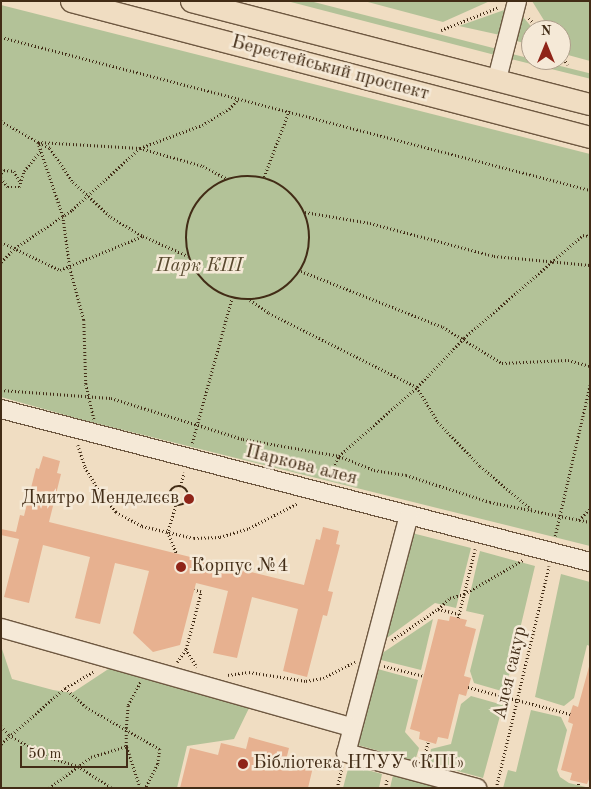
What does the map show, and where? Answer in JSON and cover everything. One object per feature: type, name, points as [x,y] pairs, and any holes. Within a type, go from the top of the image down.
[{"type":"main road","name":"Берестейський проспект","points":[[71,1],[590,137]]},
{"type":"main road","name":"Берестейський проспект","points":[[191,1],[590,104]]},
{"type":"street","points":[[497,79],[517,2]]},
{"type":"street","name":"Паркова алея","points":[[1,409],[90,429],[317,492],[590,562]]},
{"type":"street","points":[[409,515],[346,753],[477,788]]},
{"type":"street","points":[[1,628],[352,728]]},
{"type":"path","points":[[441,30],[517,2]]},
{"type":"path","points":[[1,36],[590,190]]},
{"type":"path","points":[[1,262],[16,248],[63,216],[140,148],[202,125],[229,109],[239,98]]},
{"type":"path","points":[[264,177],[289,111]]},
{"type":"path","points":[[1,121],[50,148],[87,196],[110,217],[143,236],[188,256]]},
{"type":"path","points":[[1,125],[8,125]]},
{"type":"path","points":[[38,142],[140,148],[203,166],[227,179]]},
{"type":"path","points":[[38,142],[63,216],[70,268],[84,320],[86,384],[91,396],[90,429],[76,440],[85,468],[116,512],[142,526],[194,538],[220,537],[249,528],[317,492],[339,456],[417,387],[464,338],[583,234],[590,236]]},
{"type":"path","points":[[1,178],[8,187],[14,189],[21,183],[24,171],[41,150]]},
{"type":"path","points":[[1,173],[10,169],[21,183]]},
{"type":"path","points":[[246,175],[264,177],[281,185],[295,197],[305,212],[310,232],[309,252],[301,271],[279,292],[250,300],[232,298],[205,282],[188,256],[186,237],[188,218],[197,202],[210,188],[227,179],[246,175]]},
{"type":"path","points":[[305,212],[370,223],[494,256],[590,265]]},
{"type":"path","points":[[1,242],[60,270],[70,268],[143,236]]},
{"type":"path","points":[[301,271],[464,338],[502,363],[568,360],[590,366]]},
{"type":"path","points":[[194,437],[232,298]]},
{"type":"path","points":[[250,300],[269,314],[417,387],[438,422],[480,466],[531,510]]},
{"type":"path","points":[[556,532],[590,384]]},
{"type":"path","points":[[1,390],[91,396],[140,405],[161,415],[198,424],[243,439],[339,456],[374,470],[406,475],[490,502],[531,510],[558,518],[590,522]]},
{"type":"path","points":[[174,487],[184,487],[189,498],[186,504],[176,506],[169,500],[169,493],[174,487]]},
{"type":"path","points":[[176,506],[168,532],[177,554]]},
{"type":"path","points":[[579,520],[590,508]]},
{"type":"path","points":[[458,618],[476,545]]},
{"type":"path","points":[[388,643],[438,609],[450,598],[464,594],[526,558]]},
{"type":"path","name":"Алея сакур","points":[[496,788],[520,701],[549,564]]},
{"type":"path","points":[[140,788],[126,746],[128,705],[149,669],[174,666],[186,649],[201,592],[194,590]]},
{"type":"path","points":[[438,609],[459,614]]},
{"type":"path","points":[[1,744],[9,735],[65,688],[120,661]]},
{"type":"path","points":[[222,675],[250,672],[306,681],[323,678],[346,666]]},
{"type":"path","points":[[382,666],[424,676]]},
{"type":"path","points":[[468,687],[570,714]]},
{"type":"path","points":[[65,688],[86,707],[160,749],[158,764],[146,788]]},
{"type":"path","points":[[1,726],[9,735],[48,758],[78,766],[112,788]]},
{"type":"path","points":[[49,788],[97,754],[126,746]]},
{"type":"path","points":[[336,788],[346,753]]},
{"type":"path","points":[[577,788],[579,782]]},
{"type":"path","points":[[386,784],[390,788]]},
{"type":"green space","points":[[287,1],[310,1],[497,49],[495,55]]},
{"type":"green space","points":[[364,1],[490,1],[443,22]]},
{"type":"green space","points":[[532,1],[590,1],[590,61],[571,56],[571,20],[544,20]]},
{"type":"green space","name":"Парк КПІ","points":[[1,5],[590,154],[590,546],[83,420],[1,397]]},
{"type":"green space","points":[[507,9],[500,35],[459,26]]},
{"type":"green space","points":[[519,12],[526,20],[521,20],[521,42],[513,40]]},
{"type":"green space","points":[[508,53],[521,56],[521,61],[507,58]]},
{"type":"green space","points":[[571,69],[590,73],[589,78],[556,70]]},
{"type":"green space","points":[[412,533],[471,548],[456,608],[435,603],[380,643]]},
{"type":"green space","points":[[480,551],[535,566],[505,692],[474,683],[470,671],[484,615],[466,611]]},
{"type":"green space","points":[[561,574],[590,582],[590,646],[587,645],[574,698],[564,706],[535,697]]},
{"type":"green space","points":[[433,619],[421,670],[377,659],[378,656]]},
{"type":"green space","points":[[1,646],[12,679],[53,690],[72,693],[116,664],[251,704],[234,739],[187,746],[177,788],[1,788]]},
{"type":"green space","points":[[374,668],[418,680],[405,732],[419,748],[415,761],[354,744]]},
{"type":"green space","points":[[471,696],[503,705],[483,778],[428,763],[431,749],[451,744],[461,704]]},
{"type":"green space","points":[[531,710],[561,717],[567,730],[557,770],[560,777],[569,783],[590,788],[503,788],[508,770],[516,772]]},
{"type":"green space","points":[[349,765],[382,774],[379,788],[343,788]]},
{"type":"green space","points":[[393,775],[444,788],[390,788]]},
{"type":"building","name":"Корпус №4","points":[[43,456],[60,461],[57,473],[61,474],[49,522],[304,585],[316,539],[320,540],[323,527],[339,531],[336,544],[340,545],[328,591],[333,592],[327,616],[323,615],[307,677],[283,671],[298,609],[252,597],[237,658],[213,653],[228,591],[196,583],[180,645],[153,652],[133,633],[149,571],[115,563],[100,624],[75,618],[90,557],[43,545],[29,603],[4,597],[19,539],[1,535],[1,529],[16,532],[20,515],[24,516],[36,468],[39,469]]},
{"type":"building","points":[[450,616],[467,620],[465,626],[476,629],[464,676],[471,678],[466,696],[459,694],[448,739],[438,737],[436,744],[419,739],[420,732],[410,729],[438,619],[449,621]]},
{"type":"building","points":[[590,663],[590,777],[587,784],[570,780],[572,773],[561,770],[573,724],[568,722],[570,714],[573,705],[578,707]]},
{"type":"building","name":"Бібліотека НТУУ «КПІ»","points":[[249,737],[289,748],[286,760],[313,767],[308,788],[180,788],[190,748],[218,755],[221,743],[246,749]]},
{"type":"place","name":"Дмитро Менделєєв","points":[[189,499]]},
{"type":"place","name":"Корпус №4","points":[[181,567]]},
{"type":"place","name":"Бібліотека НТУУ «КПІ»","points":[[243,764]]}]
